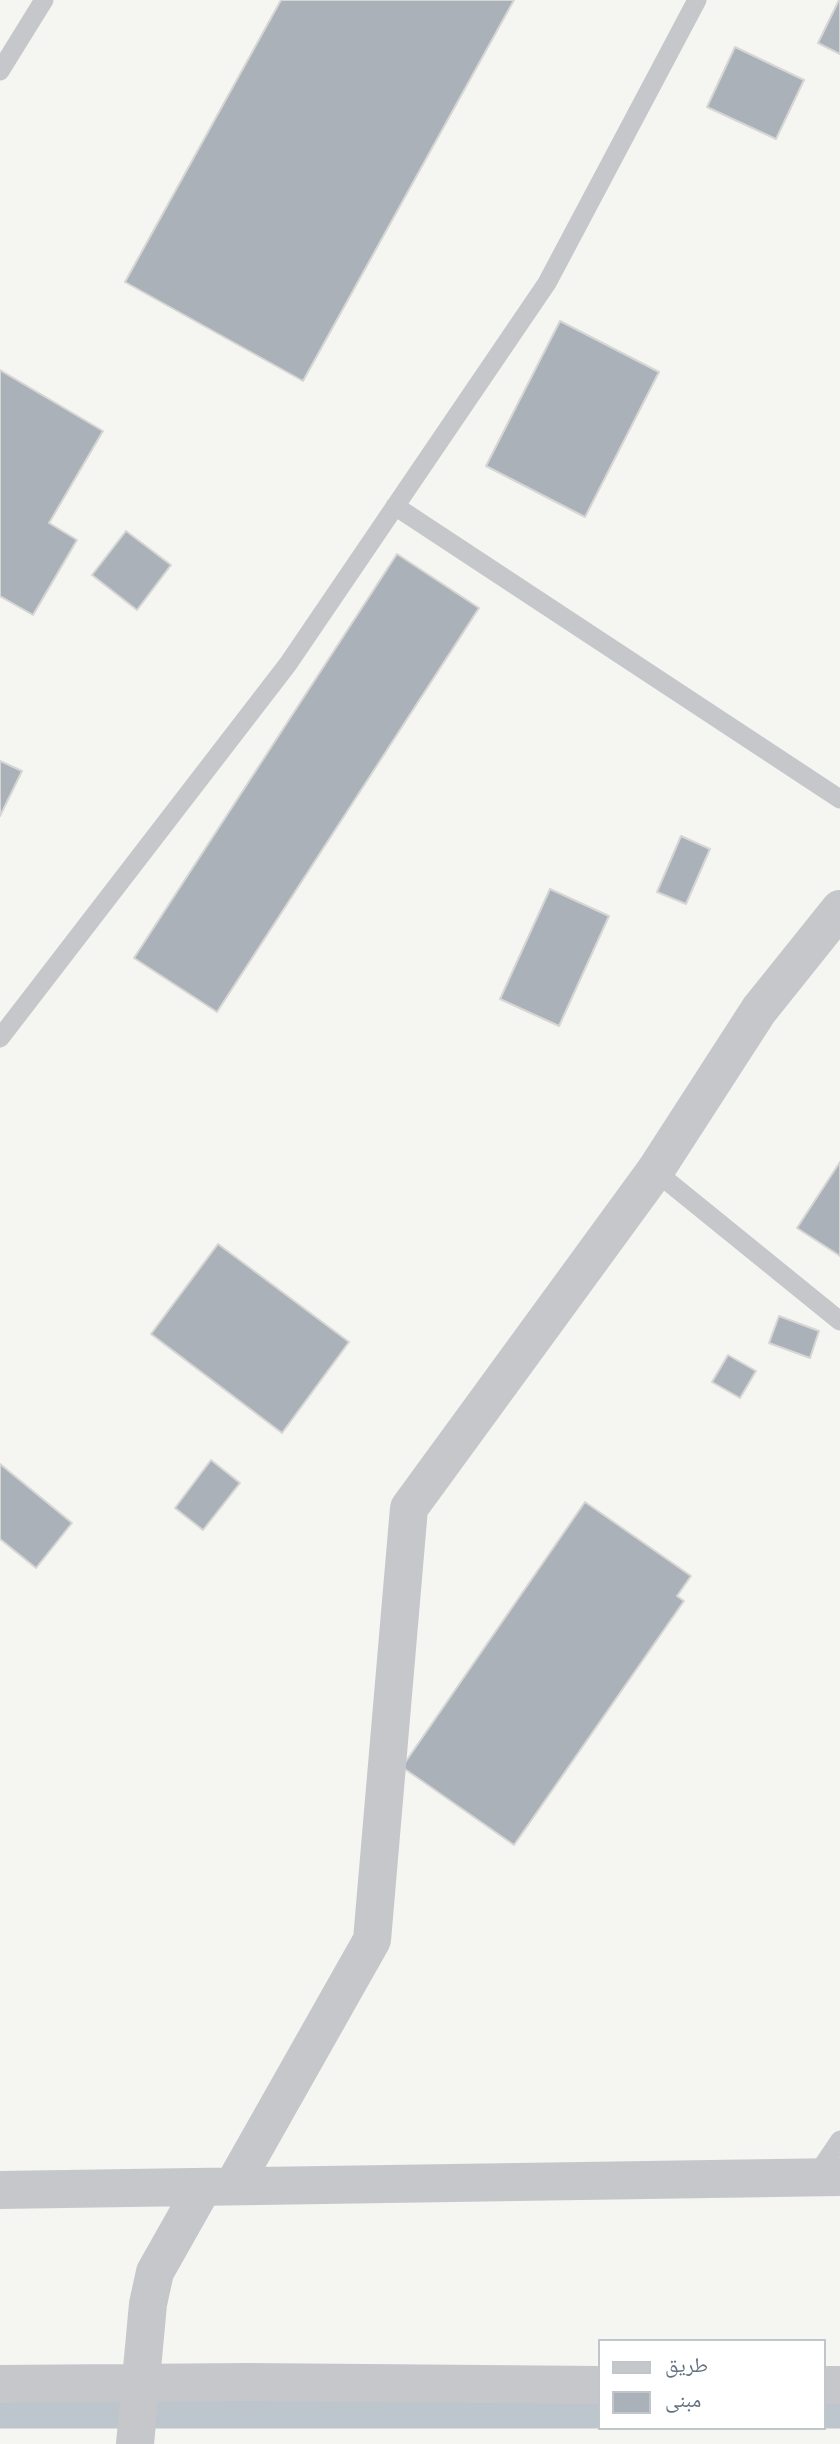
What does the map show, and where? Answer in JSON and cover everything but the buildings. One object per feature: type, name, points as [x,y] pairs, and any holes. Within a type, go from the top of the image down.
[{"type":"street","points":[[136,2435],[148,2304],[155,2272],[218,2187],[372,1940],[409,1508],[655,1171],[759,1010],[840,909]]},
{"type":"street","points":[[0,2190],[827,2177]]},
{"type":"street","points":[[0,2384],[598,2385]]},
{"type":"lane","points":[[0,71],[44,0]]},
{"type":"lane","points":[[0,1038],[288,664],[547,283],[697,0]]},
{"type":"lane","points":[[395,506],[840,799]]},
{"type":"lane","points":[[655,1171],[840,1321]]},
{"type":"lane","points":[[827,2177],[840,2140]]},
{"type":"waterway","points":[[0,2410],[598,2410]]},
{"type":"waterway","points":[[826,2410],[840,2410]]}]
